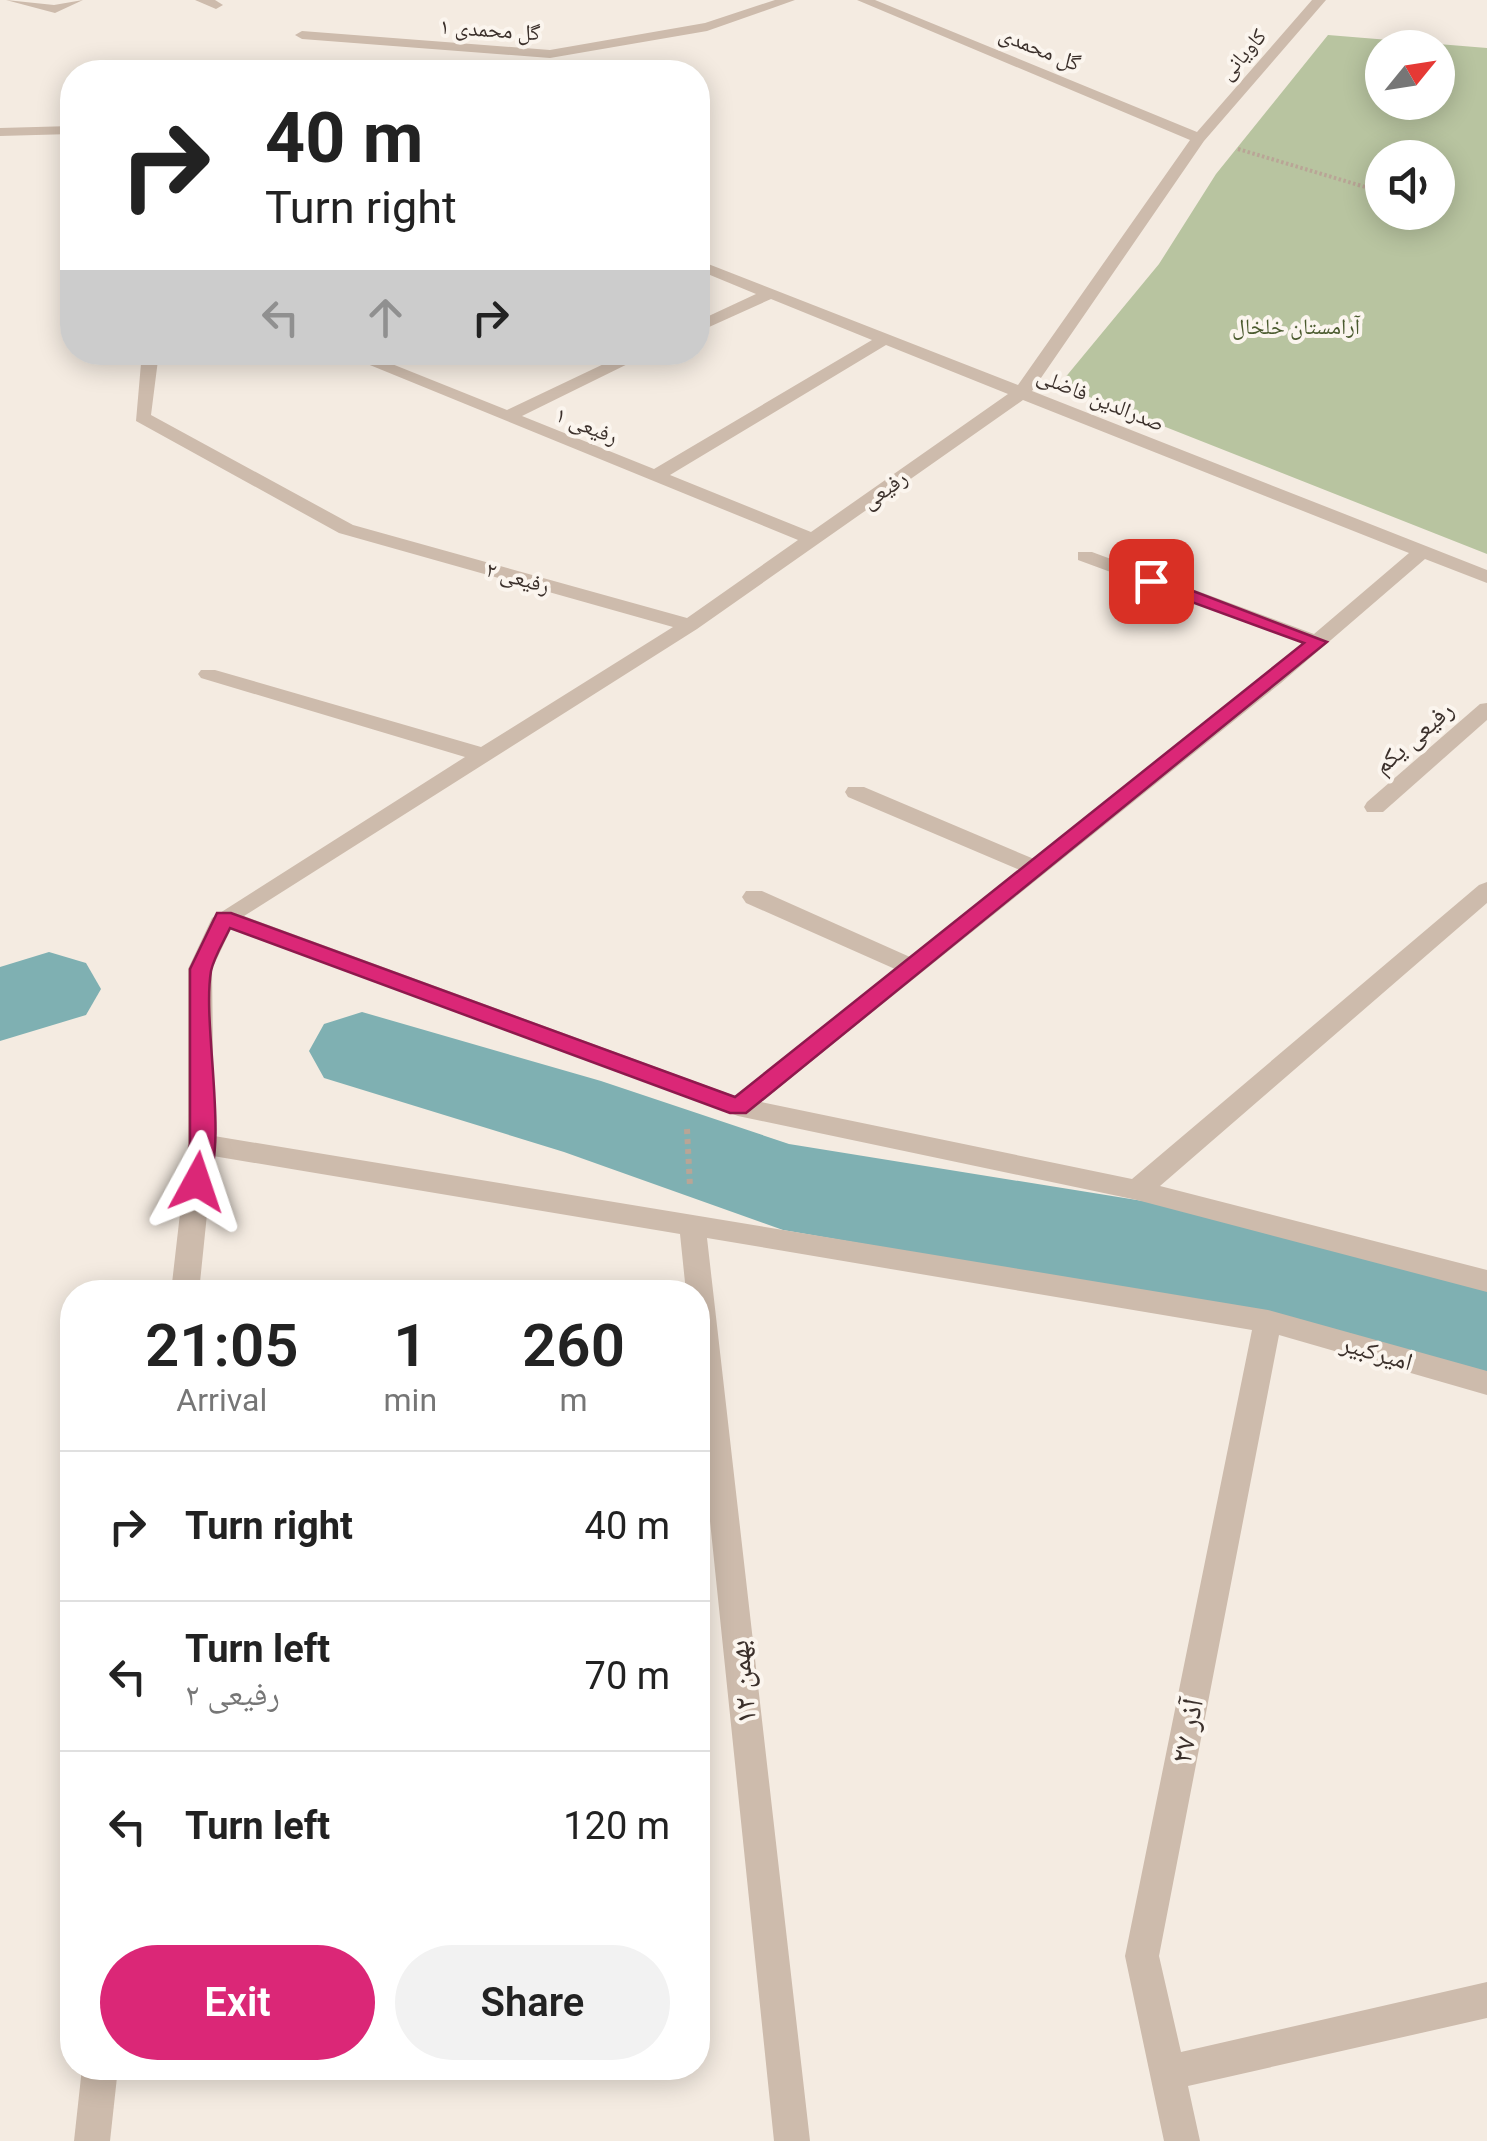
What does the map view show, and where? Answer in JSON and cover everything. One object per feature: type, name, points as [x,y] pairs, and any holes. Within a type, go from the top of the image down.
[{"type":"street","points":[[13,0],[55,9],[76,0]]},
{"type":"street","name":"گل محمدی ۱","points":[[302,35],[550,54],[707,27],[788,0]]},
{"type":"street","name":"گل محمدی","points":[[864,0],[1199,138]]},
{"type":"street","name":"کاویانی","points":[[1199,138],[1319,0]]},
{"type":"street","points":[[0,132],[60,130]]},
{"type":"street","name":"رفیعی","points":[[224,918],[690,626],[1022,392],[1199,138]]},
{"type":"street","name":"صدرالدین فاضلی","points":[[710,270],[1487,577]]},
{"type":"street","points":[[710,321],[768,294]]},
{"type":"street","points":[[656,476],[885,340]]},
{"type":"street","name":"رفیعی ۲","points":[[149,365],[142,417],[346,528],[690,626]]},
{"type":"street","name":"رفیعی ۱","points":[[378,365],[812,539]]},
{"type":"street","points":[[507,417],[617,365]]},
{"type":"street","points":[[738,1107],[1318,642],[1420,553]]},
{"type":"street","points":[[1084,556],[1318,642]]},
{"type":"street","points":[[208,674],[488,756]]},
{"type":"street","name":"رفیعی یکم","points":[[1375,806],[1487,709]]},
{"type":"street","points":[[856,792],[1035,868]]},
{"type":"street","points":[[1138,1190],[1487,890]]},
{"type":"street","points":[[754,897],[912,967]]},
{"type":"street","points":[[186,1280],[201,1144],[200,969],[224,918],[738,1107],[1138,1190],[1487,1282]]},
{"type":"street","name":"امیرکبیر","points":[[201,1144],[1268,1321],[1487,1383]]},
{"type":"street","name":"۱۲ بهمن","points":[[692,1223],[698,1280]]},
{"type":"street","name":"۲۷ آذر","points":[[1182,2141],[1142,1956],[1268,1321]]},
{"type":"street","name":"۱۲ بهمن","points":[[710,1388],[792,2141]]},
{"type":"street","points":[[1167,2073],[1487,2000]]},
{"type":"street","points":[[92,2141],[99,2080]]},
{"type":"path","points":[[1199,138],[1365,187]]},
{"type":"path","points":[[685,1088],[692,1223]]},
{"type":"green space","name":"آرامستان خلخال","points":[[1328,35],[1365,38],[1365,120],[1455,120],[1455,45],[1487,48],[1487,554],[1059,385],[1159,264],[1216,174]]},
{"type":"waterway","points":[[0,1004],[49,989]]},
{"type":"waterway","points":[[362,1051],[601,1122],[783,1187],[1174,1252],[1487,1340]]},
{"type":"route","points":[[197,1182],[201,1144],[200,969],[224,918],[738,1107],[1318,642],[1151,581]]}]
